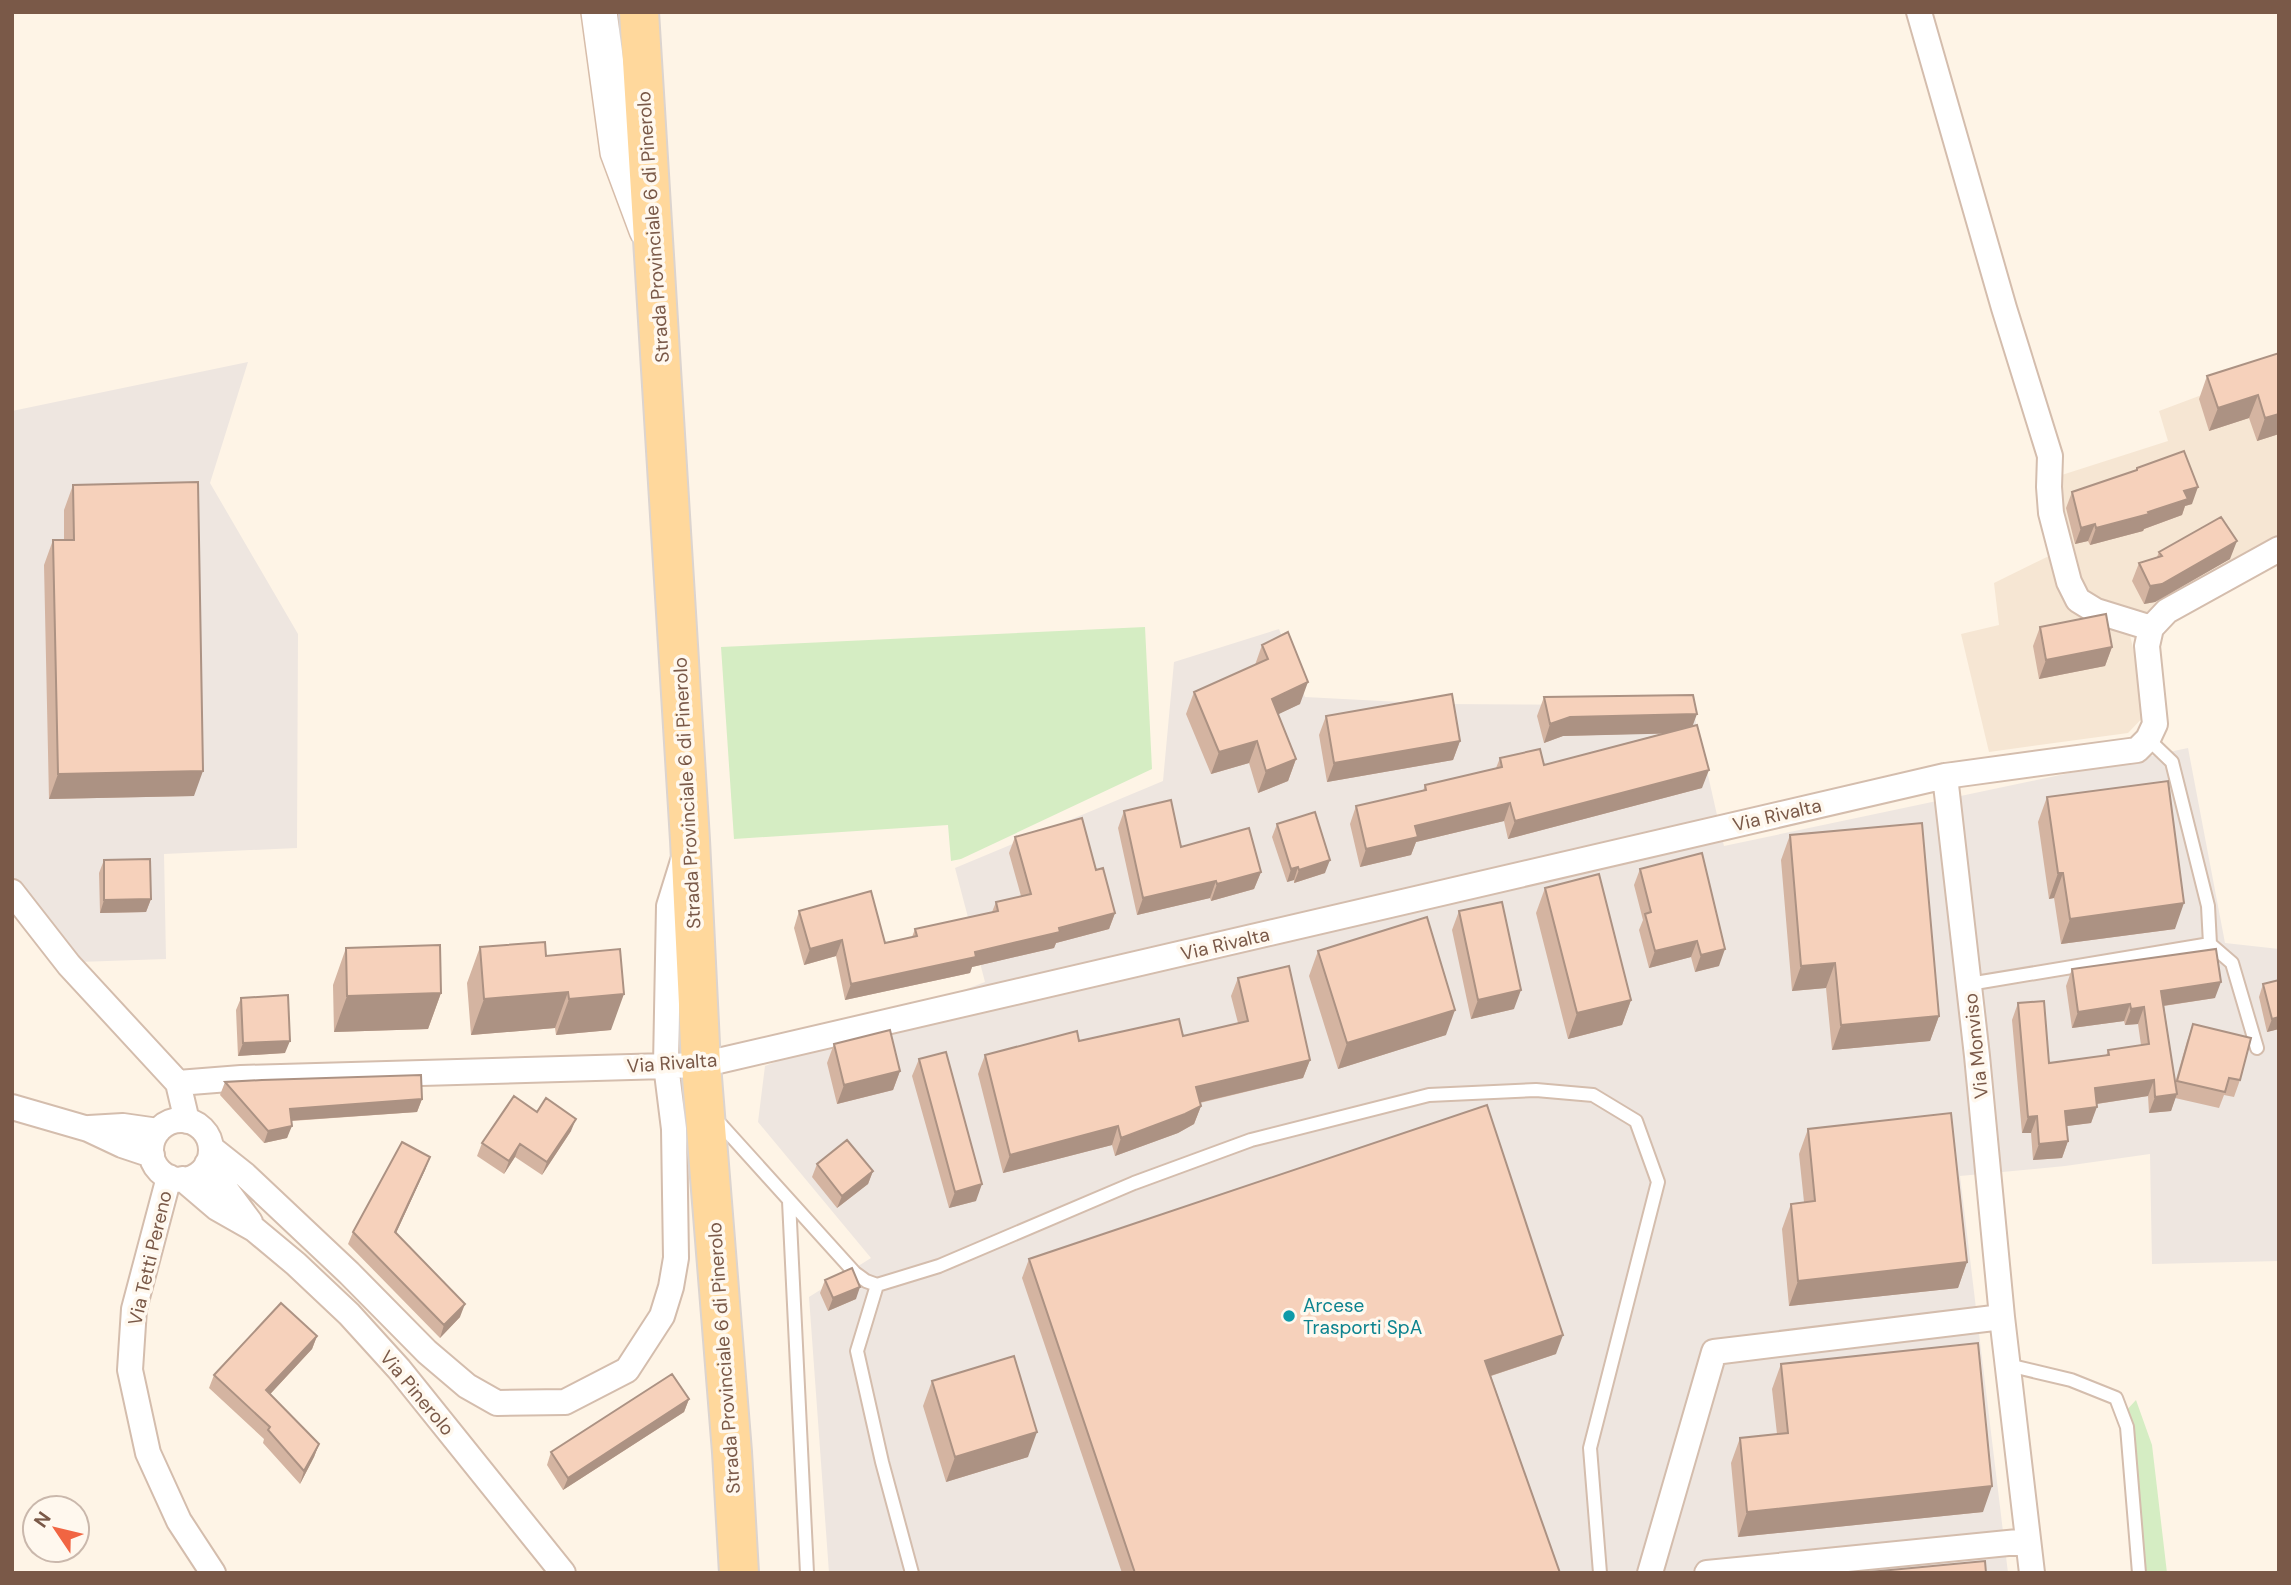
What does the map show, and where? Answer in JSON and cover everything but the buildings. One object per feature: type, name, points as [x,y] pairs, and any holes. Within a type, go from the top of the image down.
[{"type":"main road","points":[[599,12],[618,152],[654,248]]},
{"type":"main road","name":"Strada Provinciale 6 di Pinerolo","points":[[639,12],[690,840],[684,1065],[704,1106],[739,1573]]},
{"type":"street","points":[[1919,12],[2007,321],[2050,456],[2051,513],[2069,582],[2078,600],[2096,611],[2151,628]]},
{"type":"street","points":[[2148,739],[2155,724],[2147,646],[2151,628],[2168,611],[2279,549]]},
{"type":"street","name":"Via Rivalta","points":[[170,1075],[241,1078],[684,1065],[1945,776],[2137,750],[2148,739]]},
{"type":"street","name":"Via Monviso","points":[[1945,776],[2032,1573]]},
{"type":"street","points":[[12,891],[69,965],[170,1075],[168,1092],[172,1124]]},
{"type":"street","points":[[209,1156],[255,1184],[427,1352],[467,1386],[497,1403],[565,1402],[627,1370],[662,1316],[676,1258],[674,1129],[684,1065]]},
{"type":"street","points":[[674,1129],[684,1065]]},
{"type":"street","points":[[12,1107],[88,1129],[152,1155]]},
{"type":"street","points":[[88,1129],[172,1124],[205,1131],[209,1156],[193,1177],[176,1178],[160,1171],[152,1155],[151,1146],[172,1124]]},
{"type":"street","name":"Via Pinerolo","points":[[209,1156],[254,1229]]},
{"type":"street","name":"Via Pinerolo","points":[[176,1178],[217,1208],[254,1229],[349,1314],[400,1369],[564,1573]]},
{"type":"street","name":"Via Tetti Pereno","points":[[176,1178],[134,1310],[130,1370],[148,1453],[179,1521],[213,1573]]},
{"type":"street","points":[[1650,1573],[1714,1352],[2002,1317]]},
{"type":"street","points":[[1707,1573],[2028,1541]]},
{"type":"lane","points":[[2148,739],[2172,762],[2208,906],[2210,944],[2232,963],[2257,1048]]},
{"type":"lane","points":[[1969,984],[2210,944]]},
{"type":"lane","points":[[704,1106],[855,1273],[877,1285],[939,1266],[1134,1183],[1251,1140],[1429,1095],[1536,1090],[1593,1095],[1636,1121],[1658,1182],[1590,1448],[1600,1573]]},
{"type":"lane","points":[[789,1201],[807,1573]]},
{"type":"lane","points":[[877,1285],[857,1351],[882,1462],[912,1573]]},
{"type":"lane","points":[[2008,1365],[2071,1380],[2116,1398],[2127,1427],[2139,1573]]},
{"type":"shaded area","points":[[248,362],[210,483],[298,634],[297,848],[164,854],[166,959],[78,962],[12,878],[12,411]]},
{"type":"shaded area","points":[[2279,366],[2279,542],[2128,628],[2149,711],[2128,733],[1989,752],[1961,634],[1999,625],[1994,583],[2049,556],[2043,481],[2168,441],[2159,411]]},
{"type":"shaded area","points":[[1279,629],[1305,697],[1439,704],[1619,705],[1693,709],[1724,846],[2188,748],[2225,943],[2279,949],[2279,1261],[2152,1264],[2150,1154],[2065,1166],[1960,1176],[2008,1573],[829,1573],[809,1297],[871,1258],[758,1122],[765,1066],[985,982],[955,868],[1163,781],[1174,662]]},
{"type":"green space","points":[[1145,627],[1152,769],[961,859],[951,861],[948,825],[734,839],[721,647]]},
{"type":"green space","points":[[2136,1400],[2152,1445],[2167,1573],[2143,1573],[2124,1413]]},
{"type":"place","name":"Arcese Trasporti SpA","points":[[1289,1316]]}]
